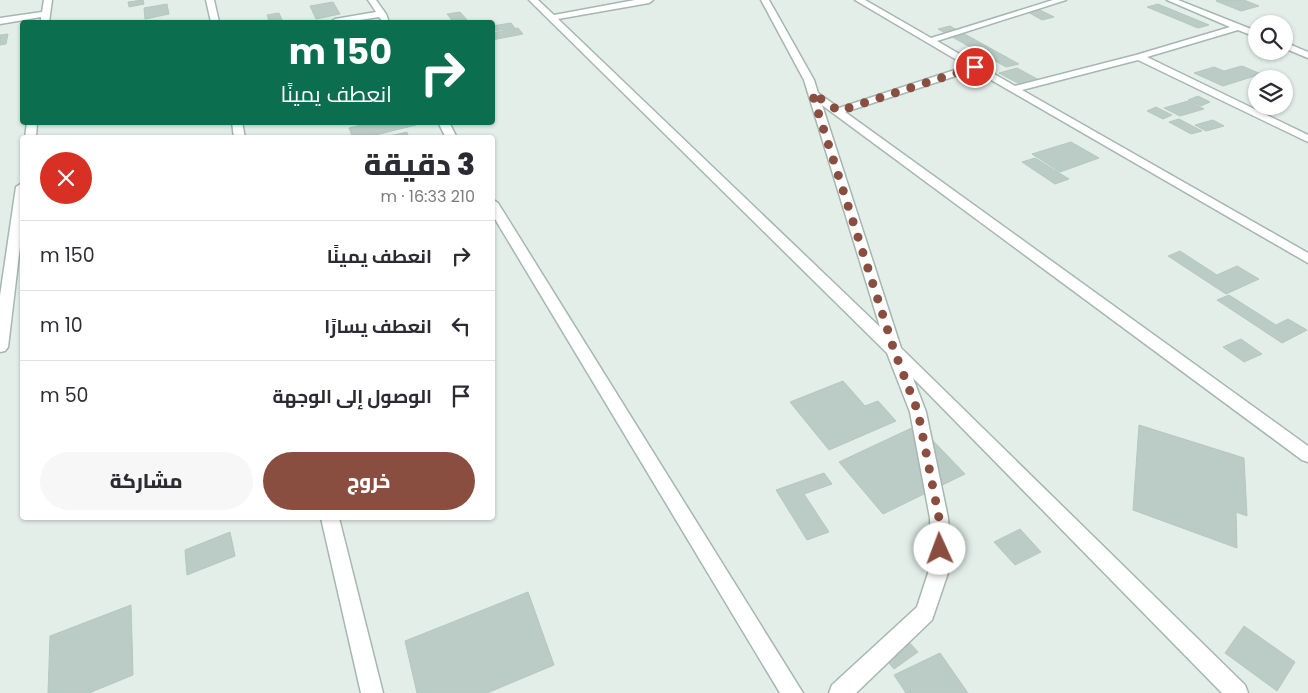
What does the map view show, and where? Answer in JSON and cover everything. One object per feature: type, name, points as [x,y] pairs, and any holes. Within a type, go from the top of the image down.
[{"type":"street","points":[[0,21],[46,18],[48,0]]},
{"type":"street","points":[[210,0],[215,20]]},
{"type":"street","points":[[360,20],[384,18],[373,0]]},
{"type":"street","points":[[533,0],[894,350],[1237,693]]},
{"type":"street","points":[[552,18],[649,0]]},
{"type":"street","points":[[764,0],[809,80],[894,350],[918,412],[939,518],[941,564],[925,613],[840,693]]},
{"type":"street","points":[[859,0],[1308,259]]},
{"type":"street","points":[[929,41],[1062,0]]},
{"type":"street","points":[[1172,0],[1248,31]]},
{"type":"street","points":[[1014,89],[1139,57],[1239,27]]},
{"type":"street","points":[[1293,49],[1308,55]]},
{"type":"street","points":[[1139,57],[1308,139]]},
{"type":"street","points":[[839,111],[975,67]]},
{"type":"street","points":[[812,93],[1308,455]]},
{"type":"street","points":[[0,347],[20,202]]},
{"type":"street","points":[[495,208],[792,693]]},
{"type":"street","points":[[330,520],[372,693]]},
{"type":"building","points":[[143,0],[144,4],[129,7],[128,2]]},
{"type":"building","points":[[1244,0],[1259,6],[1241,11],[1216,1]]},
{"type":"building","points":[[333,2],[340,14],[316,19],[310,6]]},
{"type":"building","points":[[167,4],[169,14],[145,19],[144,8]]},
{"type":"building","points":[[1158,4],[1209,25],[1198,28],[1147,7]]},
{"type":"building","points":[[1038,9],[1054,17],[1042,20],[1026,11]]},
{"type":"building","points":[[460,12],[467,20],[452,20],[447,14]]},
{"type":"building","points":[[279,13],[282,20],[269,20],[267,15]]},
{"type":"building","points":[[511,23],[515,28],[495,31],[495,26]]},
{"type":"building","points":[[950,26],[1019,64],[1006,67],[938,29]]},
{"type":"building","points":[[518,28],[523,34],[495,39],[495,32]]},
{"type":"building","points":[[8,34],[6,44],[0,45],[0,35]]},
{"type":"building","points":[[1242,66],[1252,70],[1248,70],[1248,78],[1223,86],[1194,73],[1214,67],[1224,71]]},
{"type":"building","points":[[1017,68],[1039,80],[1021,85],[999,73]]},
{"type":"building","points":[[1198,96],[1210,102],[1201,106],[1188,100]]},
{"type":"building","points":[[1188,101],[1204,109],[1180,116],[1164,108]]},
{"type":"building","points":[[1156,107],[1172,115],[1163,119],[1147,111]]},
{"type":"building","points":[[1179,119],[1202,131],[1191,134],[1169,122]]},
{"type":"building","points":[[1213,120],[1224,126],[1206,131],[1195,125]]},
{"type":"building","points":[[362,125],[416,125],[375,135],[352,135],[349,128]]},
{"type":"building","points":[[407,132],[408,135],[394,135]]},
{"type":"building","points":[[1071,142],[1099,158],[1060,172],[1032,154]]},
{"type":"building","points":[[1035,158],[1069,179],[1055,184],[1022,162]]},
{"type":"building","points":[[1180,251],[1217,275],[1237,266],[1259,279],[1226,294],[1168,256]]},
{"type":"building","points":[[1229,295],[1276,325],[1288,319],[1307,330],[1282,343],[1217,300]]},
{"type":"building","points":[[1241,339],[1262,354],[1244,362],[1223,347]]},
{"type":"building","points":[[843,381],[865,406],[878,401],[896,421],[829,450],[790,402]]},
{"type":"building","points":[[918,425],[965,474],[883,514],[839,462]]},
{"type":"building","points":[[1139,425],[1244,458],[1247,516],[1236,512],[1237,548],[1133,510]]},
{"type":"building","points":[[824,473],[832,484],[804,494],[829,532],[807,540],[776,490]]},
{"type":"building","points":[[1020,529],[1041,552],[1015,565],[994,542]]},
{"type":"building","points":[[230,532],[235,556],[187,575],[185,550]]},
{"type":"building","points":[[528,592],[554,665],[487,693],[417,693],[405,641]]},
{"type":"building","points":[[131,605],[133,675],[89,693],[48,693],[50,636]]},
{"type":"building","points":[[1244,626],[1295,662],[1277,691],[1225,653]]},
{"type":"building","points":[[899,631],[918,652],[894,669],[876,648]]},
{"type":"building","points":[[940,653],[968,693],[906,693],[894,675]]},
{"type":"route","points":[[940,549],[939,518],[918,412],[894,350],[812,93],[839,111],[975,67]]}]
